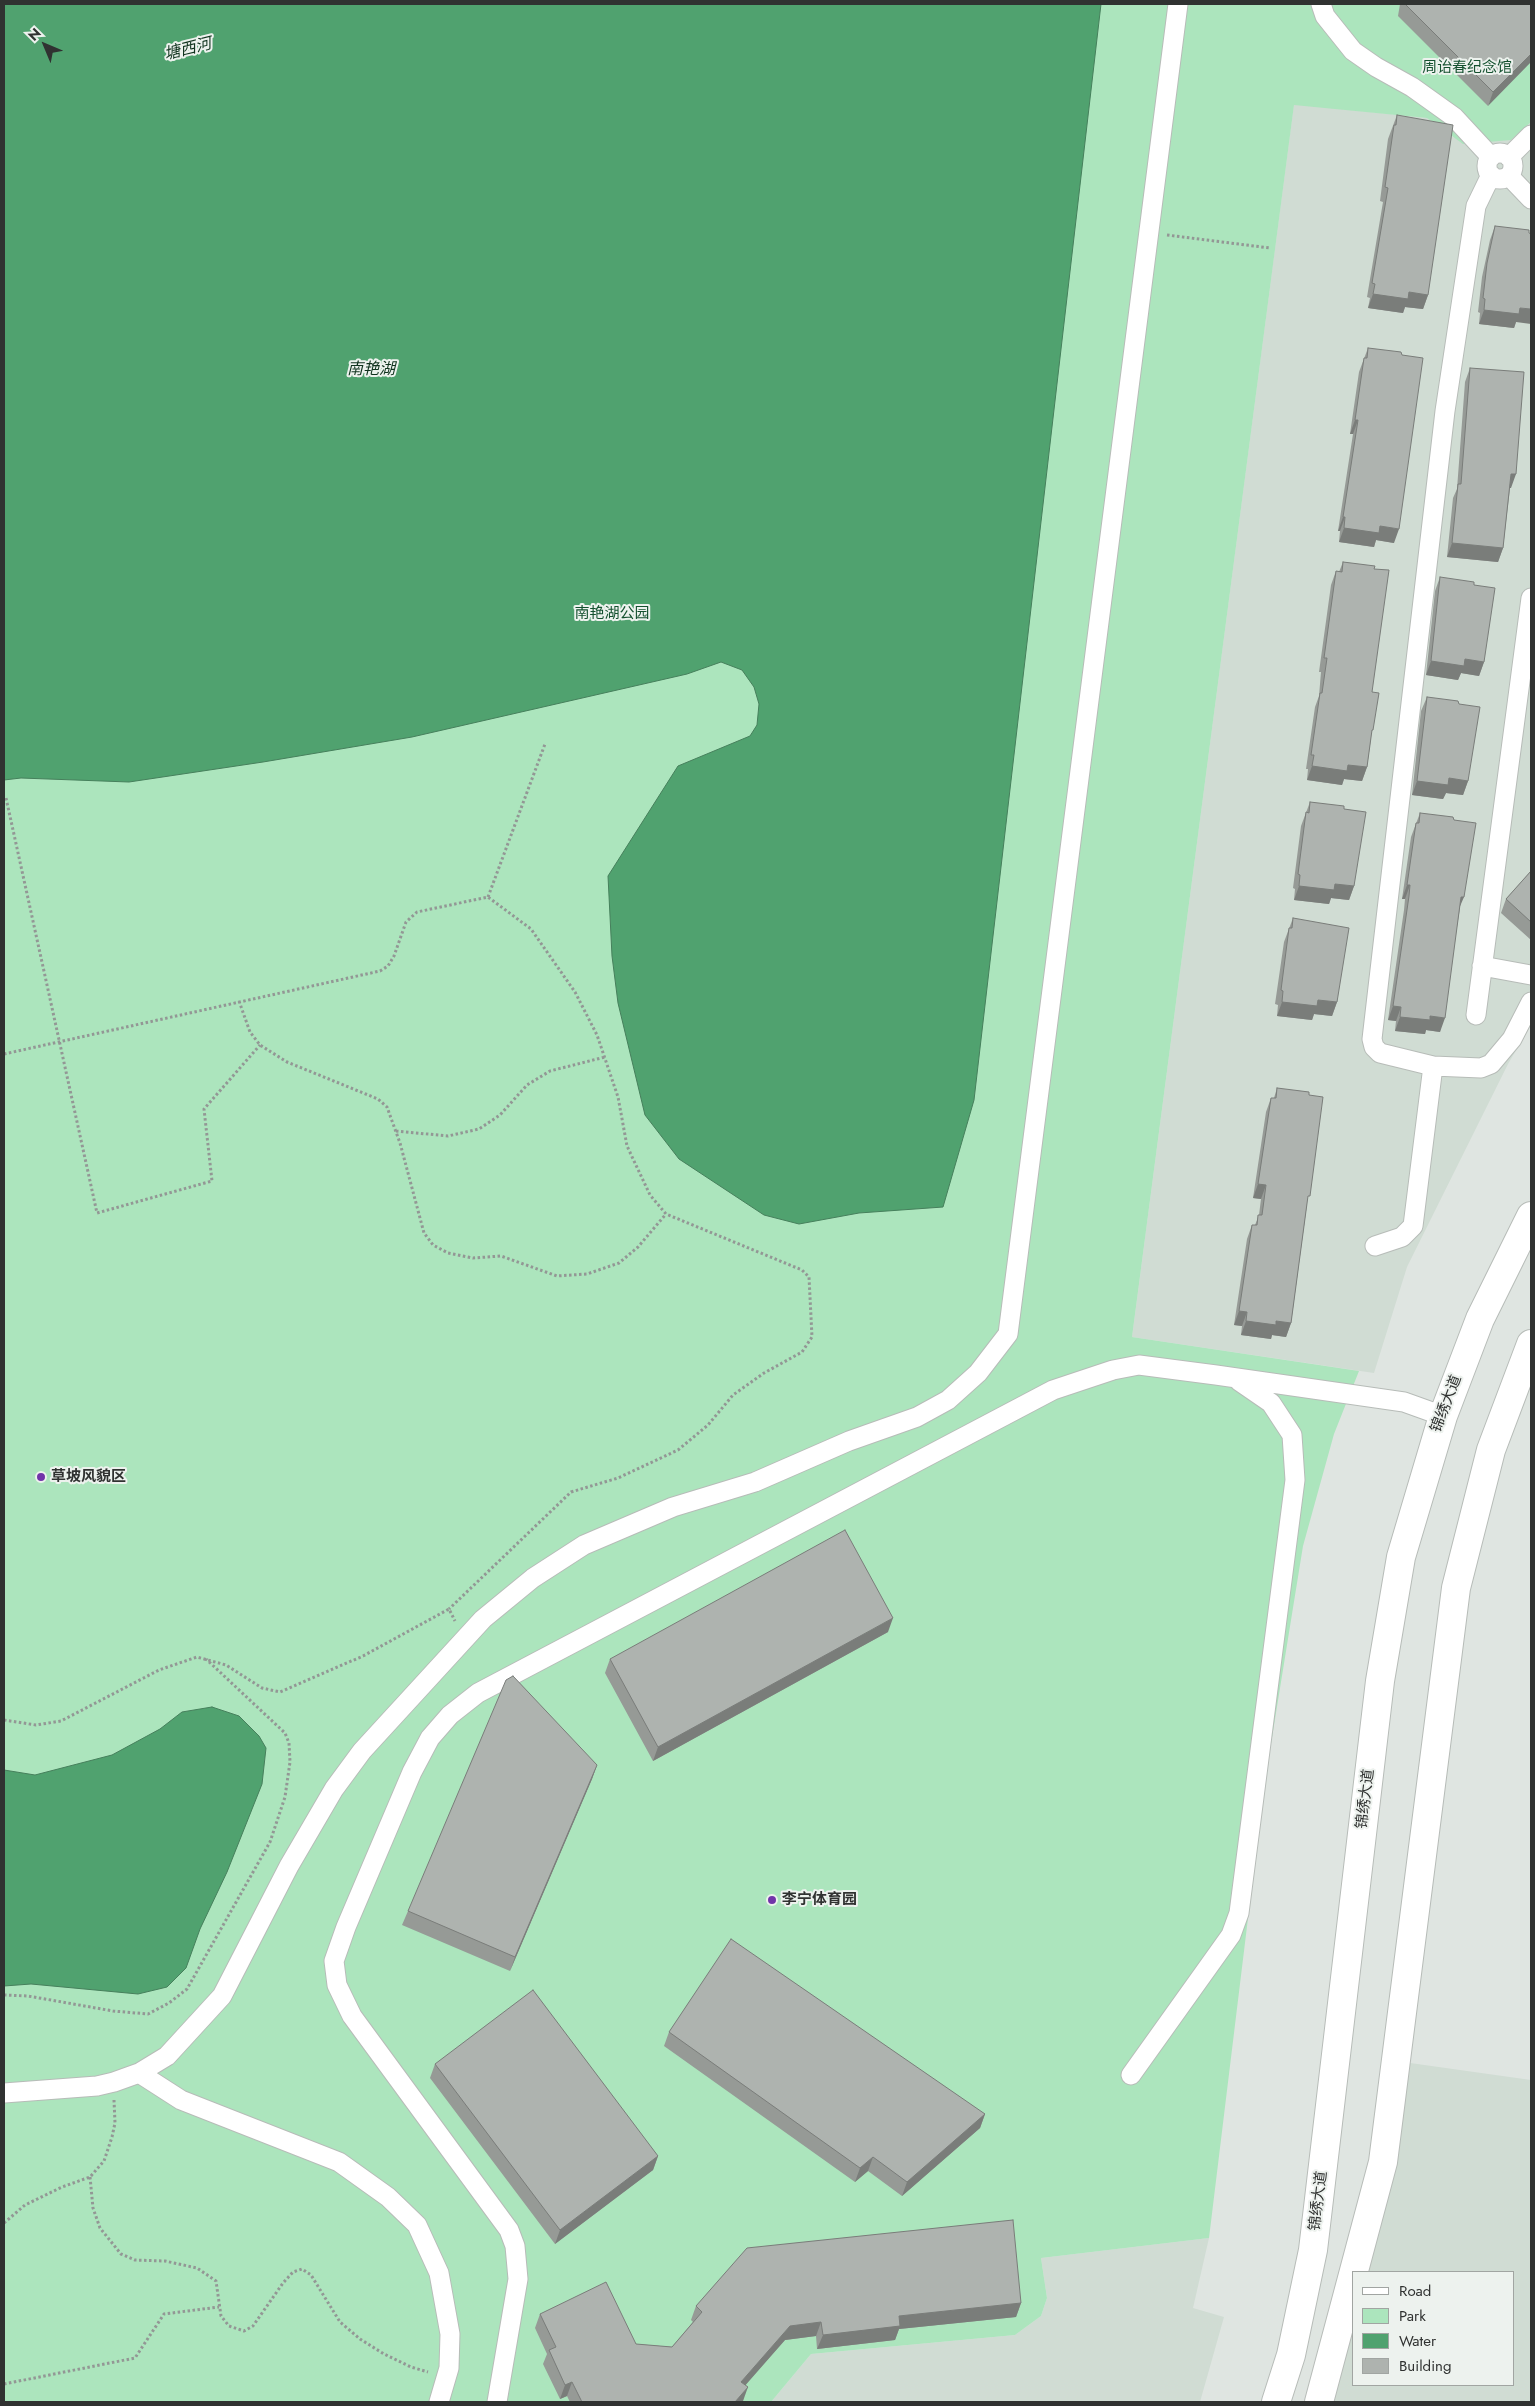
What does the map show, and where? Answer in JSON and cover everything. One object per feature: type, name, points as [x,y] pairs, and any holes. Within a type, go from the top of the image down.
[{"type":"highway","name":"锦绣大道","points":[[1276,2402],[1291,2355],[1313,2250],[1380,1681],[1401,1557],[1443,1416],[1480,1319],[1531,1216]]},
{"type":"highway","points":[[1354,2271],[1383,2162],[1456,1588],[1491,1450],[1531,1344]]},
{"type":"highway","points":[[1319,2402],[1352,2278]]},
{"type":"lane","points":[[4,2094],[97,2086],[139,2073],[167,2056],[222,1996],[289,1866],[334,1789],[362,1750],[483,1619],[533,1578],[584,1545],[673,1506],[755,1482],[849,1441],[917,1417],[948,1400],[978,1373],[1008,1334],[1178,4]]},
{"type":"lane","points":[[1321,4],[1325,16],[1353,50],[1376,68],[1412,87],[1454,117],[1531,199]]},
{"type":"lane","points":[[1531,135],[1500,166],[1476,206],[1445,411],[1372,1039],[1374,1047],[1380,1053],[1433,1066],[1480,1068],[1491,1064],[1512,1039],[1531,1002]]},
{"type":"lane","points":[[1476,1015],[1531,598]]},
{"type":"lane","points":[[1482,966],[1531,975]]},
{"type":"lane","points":[[1375,1246],[1402,1237],[1413,1226],[1433,1066]]},
{"type":"lane","points":[[497,2402],[518,2279],[515,2246],[509,2230],[352,2016],[337,1985],[334,1961],[346,1926],[408,1781],[430,1738],[450,1715],[478,1693],[1054,1390],[1113,1370],[1139,1365],[1233,1377],[1404,1402],[1443,1416]]},
{"type":"lane","points":[[1132,2076],[1231,1935],[1239,1913],[1295,1480],[1292,1435],[1271,1403],[1233,1377]]},
{"type":"lane","points":[[139,2073],[181,2100],[340,2162],[388,2196],[418,2225],[440,2273],[450,2334],[449,2368],[439,2402]]},
{"type":"path","points":[[1149,233],[1270,248]]},
{"type":"path","points":[[488,897],[545,744]]},
{"type":"path","points":[[6,798],[97,1213],[212,1181],[204,1109],[260,1045]]},
{"type":"path","points":[[4,1054],[380,971],[388,966],[394,956],[406,922],[416,912],[488,897],[531,929],[554,959],[575,992],[597,1035],[618,1097],[628,1146],[650,1195],[666,1214],[802,1270],[809,1277],[812,1337],[802,1352],[764,1373],[733,1395],[708,1425],[678,1450],[618,1478],[570,1492],[448,1609],[363,1656],[280,1692],[262,1688],[226,1665],[197,1657],[159,1670],[61,1721],[36,1725],[4,1720]]},
{"type":"path","points":[[238,1001],[250,1032],[260,1045],[287,1062],[378,1099],[387,1107],[396,1131],[424,1233],[433,1245],[448,1253],[472,1258],[502,1256],[557,1276],[586,1274],[619,1263],[638,1247],[666,1214]]},
{"type":"path","points":[[396,1131],[448,1136],[479,1129],[500,1115],[527,1085],[550,1071],[605,1057]]},
{"type":"path","points":[[448,1609],[465,1638]]},
{"type":"path","points":[[4,1995],[28,1996],[113,2012],[148,2014],[169,2003],[187,1989],[270,1842],[286,1796],[290,1762],[289,1743],[285,1733],[206,1660]]},
{"type":"path","points":[[4,2223],[25,2206],[62,2187],[90,2177],[104,2161],[115,2123],[114,2082]]},
{"type":"path","points":[[90,2177],[93,2208],[100,2228],[121,2254],[135,2260],[166,2261],[197,2268],[216,2281],[220,2316],[229,2326],[244,2331],[253,2326],[283,2283],[293,2272],[302,2269],[311,2275],[340,2322],[360,2339],[411,2367],[446,2377]]},
{"type":"path","points":[[4,2384],[135,2358],[164,2314],[219,2307]]},
{"type":"shaded area","points":[[1294,104],[1428,118],[1450,137],[1511,140],[1531,122],[1531,1025],[1508,1064],[1407,1267],[1374,1373],[1132,1337]]},
{"type":"shaded area","points":[[1396,2061],[1531,2080],[1531,2402],[1319,2402]]},
{"type":"shaded area","points":[[1209,2238],[1193,2308],[1224,2317],[1200,2402],[771,2402],[811,2354],[1015,2335],[1041,2316],[1047,2298],[1041,2258]]},
{"type":"green space","name":"南艳湖公园","points":[[4,4],[1531,4],[1531,122],[1511,140],[1463,144],[1427,118],[1294,105],[1132,1337],[1359,1371],[1334,1434],[1303,1546],[1264,1787],[1209,2238],[1041,2258],[1047,2298],[1041,2316],[1015,2335],[811,2354],[771,2402],[4,2402]]},
{"type":"water","name":"南艳湖","points":[[4,4],[1101,4],[974,1100],[943,1207],[859,1213],[799,1224],[764,1215],[679,1159],[645,1115],[618,1003],[612,956],[608,876],[678,766],[750,736],[757,725],[759,704],[754,687],[742,670],[721,662],[687,674],[412,737],[129,782],[21,778],[4,780]]},
{"type":"water","points":[[212,1707],[239,1716],[259,1736],[266,1748],[262,1784],[227,1872],[200,1929],[186,1968],[167,1987],[138,1994],[31,1984],[4,1986],[4,1770],[35,1775],[112,1755],[160,1729],[182,1712]]},
{"type":"building","points":[[1405,4],[1531,4],[1531,54],[1493,92]]},
{"type":"building","points":[[1397,115],[1453,125],[1428,295],[1409,292],[1408,299],[1373,294],[1375,284],[1372,283],[1388,188],[1385,187]]},
{"type":"building","points":[[1495,226],[1529,230],[1531,234],[1531,309],[1520,308],[1519,314],[1484,310],[1485,299],[1483,298],[1487,263]]},
{"type":"building","points":[[1368,348],[1401,352],[1402,355],[1423,358],[1399,529],[1380,526],[1379,533],[1344,528],[1345,517],[1343,517],[1358,420],[1355,420],[1364,358],[1367,358]]},
{"type":"building","points":[[1470,368],[1524,372],[1516,474],[1511,474],[1503,548],[1452,543],[1458,484],[1461,484]]},
{"type":"building","points":[[1343,562],[1375,566],[1374,569],[1389,570],[1372,692],[1379,693],[1367,767],[1348,765],[1347,771],[1312,766],[1314,755],[1311,755],[1327,658],[1324,658],[1336,571],[1342,572]]},
{"type":"building","points":[[1440,577],[1474,582],[1474,585],[1495,588],[1484,662],[1465,659],[1464,666],[1431,661]]},
{"type":"building","points":[[1427,697],[1458,701],[1459,704],[1480,707],[1468,781],[1449,778],[1448,785],[1417,781]]},
{"type":"building","points":[[1310,802],[1344,806],[1344,809],[1366,812],[1354,886],[1335,884],[1334,890],[1299,886],[1300,875],[1298,874],[1306,812],[1309,813]]},
{"type":"building","points":[[1420,813],[1453,817],[1454,820],[1476,823],[1464,897],[1461,897],[1445,1018],[1430,1016],[1430,1020],[1400,1017],[1401,1007],[1393,1006],[1409,896],[1410,885],[1407,885],[1416,823],[1419,823]]},
{"type":"building","points":[[1531,871],[1531,922],[1506,899]]},
{"type":"building","points":[[1293,918],[1349,928],[1337,1002],[1318,1000],[1317,1006],[1282,1002],[1283,991],[1281,990],[1289,928],[1292,928]]},
{"type":"building","points":[[1277,1088],[1309,1092],[1309,1095],[1323,1097],[1291,1323],[1276,1321],[1276,1325],[1246,1321],[1247,1312],[1239,1311],[1252,1225],[1257,1225],[1258,1215],[1262,1215],[1266,1185],[1258,1184],[1271,1098],[1276,1098]]},
{"type":"building","points":[[845,1530],[893,1618],[658,1747],[610,1659]]},
{"type":"building","points":[[513,1676],[597,1765],[515,1957],[408,1911],[506,1680]]},
{"type":"building","points":[[731,1939],[985,2114],[907,2182],[873,2157],[860,2168],[669,2032]]},
{"type":"building","points":[[533,1990],[658,2156],[560,2230],[435,2064]]},
{"type":"building","points":[[1013,2220],[1021,2303],[899,2316],[900,2326],[823,2335],[821,2322],[790,2326],[741,2382],[748,2387],[735,2402],[582,2402],[572,2382],[565,2385],[549,2350],[556,2347],[540,2314],[606,2282],[636,2344],[672,2347],[702,2312],[696,2306],[747,2248]]},
{"type":"place","name":"草坡风貌区","points":[[41,1477]]},
{"type":"place","name":"李宁体育园","points":[[772,1900]]},
{"type":"water label","name":"塘西河","points":[[188,50]]},
{"type":"park label","name":"周诒春纪念馆","points":[[1467,68]]}]
